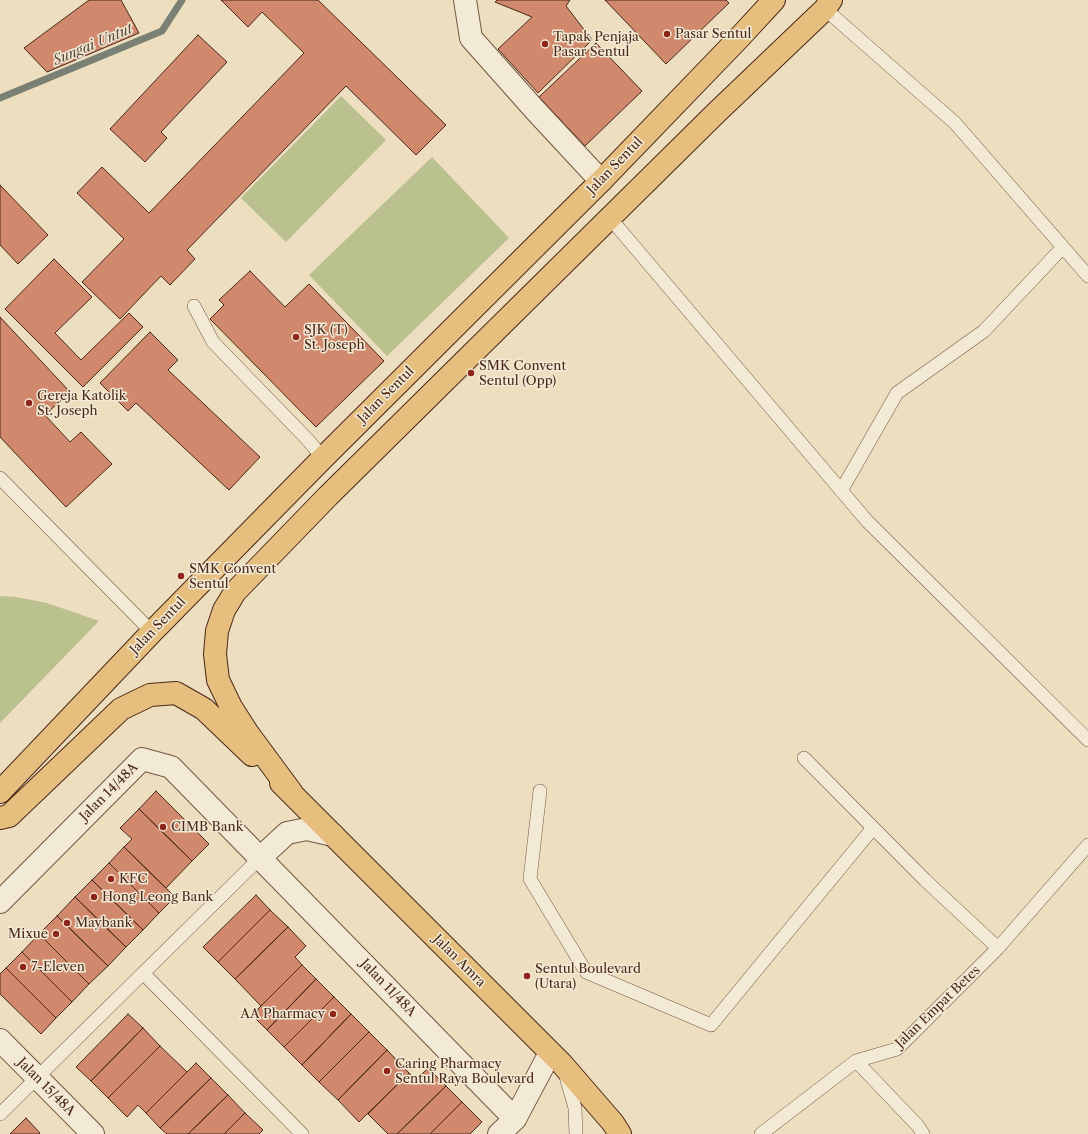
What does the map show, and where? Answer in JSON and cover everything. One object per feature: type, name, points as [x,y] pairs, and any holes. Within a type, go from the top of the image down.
[{"type":"main road","name":"Jalan Sentul","points":[[0,792],[152,632],[322,458],[601,181],[774,0]]},
{"type":"main road","points":[[292,793],[247,732],[231,707],[218,680],[215,654],[217,632],[224,610],[235,592],[328,496],[828,4]]},
{"type":"main road","points":[[0,818],[9,816],[121,709],[150,695],[176,693],[204,709],[292,793]]},
{"type":"main road","name":"Jalan Amra","points":[[292,793],[556,1059],[613,1123],[620,1134]]},
{"type":"street","points":[[465,0],[471,38],[601,181]]},
{"type":"street","name":"Jalan 14/48A","points":[[0,902],[142,759],[171,767],[260,858]]},
{"type":"street","points":[[260,858],[287,833],[307,829],[333,835]]},
{"type":"street","name":"Jalan 11/48A","points":[[260,858],[515,1119]]},
{"type":"street","name":"Jalan 15/48A","points":[[0,1040],[93,1134]]},
{"type":"street","points":[[500,1134],[515,1119],[556,1059]]},
{"type":"lane","points":[[828,4],[955,123],[1088,276]]},
{"type":"lane","points":[[610,218],[867,521],[1088,740]]},
{"type":"lane","points":[[841,490],[897,393],[984,331],[1063,247]]},
{"type":"lane","points":[[194,306],[213,342],[308,440],[322,458]]},
{"type":"lane","points":[[0,478],[152,632]]},
{"type":"lane","points":[[804,758],[925,880],[998,948]]},
{"type":"lane","points":[[540,791],[530,879],[586,972],[712,1025],[873,828]]},
{"type":"lane","name":"Jalan Empat Betes","points":[[761,1134],[856,1061],[897,1049],[998,948],[1088,845]]},
{"type":"lane","points":[[0,1114],[260,858]]},
{"type":"lane","points":[[143,973],[302,1134]]},
{"type":"lane","points":[[556,1059],[575,1108],[576,1134]]},
{"type":"lane","points":[[856,1061],[918,1126],[922,1134]]},
{"type":"green space","points":[[341,96],[386,140],[286,242],[241,198]]},
{"type":"green space","points":[[432,157],[509,238],[387,356],[309,275]]},
{"type":"green space","points":[[0,596],[16,597],[47,603],[99,621],[0,723]]},
{"type":"building","points":[[89,0],[121,0],[139,33],[47,72],[24,48]]},
{"type":"building","points":[[221,0],[318,0],[446,125],[416,155],[346,86],[187,250],[195,259],[170,285],[161,276],[120,319],[82,282],[124,239],[77,193],[102,167],[149,213],[304,53],[262,12],[248,27]]},
{"type":"building","name":"Tapak Penjaja Pasar Sentul","points":[[497,0],[570,0],[566,6],[592,40],[538,93],[498,49],[532,17],[495,2]]},
{"type":"building","name":"Pasar Sentul","points":[[605,0],[726,0],[729,3],[666,64]]},
{"type":"building","points":[[198,35],[227,62],[161,132],[167,138],[145,162],[110,129]]},
{"type":"building","points":[[596,43],[642,91],[585,146],[539,97]]},
{"type":"building","points":[[0,185],[48,235],[18,264],[0,245]]},
{"type":"building","points":[[54,259],[92,297],[55,333],[81,360],[129,313],[143,327],[83,387],[5,309]]},
{"type":"building","name":"SJK (T) St. Joseph","points":[[250,271],[285,307],[309,284],[384,361],[316,427],[210,319],[224,305],[219,300]]},
{"type":"building","name":"Gereja Katolik St. Joseph","points":[[0,317],[70,392],[45,415],[70,442],[81,432],[112,464],[66,507],[0,437]]},
{"type":"building","name":"Gereja Katolik St. Joseph","points":[[150,332],[178,360],[168,370],[260,457],[229,490],[136,403],[128,411],[100,383]]},
{"type":"building","points":[[156,791],[209,844],[192,861],[139,809]]},
{"type":"building","points":[[139,809],[192,861],[166,888],[124,847],[132,839],[120,828]]},
{"type":"building","points":[[124,847],[175,897],[159,913],[109,863]]},
{"type":"building","points":[[109,863],[159,913],[143,930],[92,880]]},
{"type":"building","points":[[92,880],[143,930],[126,947],[75,897]]},
{"type":"building","points":[[256,895],[270,910],[218,962],[203,947]]},
{"type":"building","points":[[75,897],[126,947],[108,966],[57,916]]},
{"type":"building","points":[[270,910],[288,927],[235,979],[218,962]]},
{"type":"building","points":[[57,916],[108,966],[89,984],[39,934]]},
{"type":"building","points":[[288,927],[306,946],[295,957],[302,965],[261,1006],[235,979]]},
{"type":"building","points":[[39,934],[89,984],[72,1002],[22,952]]},
{"type":"building","points":[[22,952],[72,1002],[56,1018],[6,968]]},
{"type":"building","points":[[302,965],[316,979],[267,1030],[252,1015]]},
{"type":"building","points":[[6,968],[56,1018],[41,1034],[0,994],[0,974]]},
{"type":"building","points":[[316,979],[334,997],[284,1047],[267,1030]]},
{"type":"building","points":[[334,997],[351,1014],[302,1065],[284,1047]]},
{"type":"building","points":[[128,1014],[143,1028],[91,1081],[76,1067]]},
{"type":"building","points":[[351,1014],[369,1032],[319,1082],[302,1065]]},
{"type":"building","points":[[143,1028],[160,1046],[108,1098],[91,1081]]},
{"type":"building","points":[[369,1032],[387,1050],[338,1100],[319,1082]]},
{"type":"building","points":[[160,1046],[187,1072],[146,1113],[138,1105],[127,1117],[108,1098]]},
{"type":"building","points":[[387,1050],[409,1073],[359,1122],[338,1100]]},
{"type":"building","points":[[196,1063],[211,1078],[160,1128],[146,1113]]},
{"type":"building","points":[[428,1068],[446,1086],[397,1134],[388,1134],[368,1114],[409,1073],[416,1080]]},
{"type":"building","points":[[211,1078],[228,1095],[188,1134],[167,1134],[160,1128]]},
{"type":"building","points":[[446,1086],[462,1102],[430,1134],[397,1134]]},
{"type":"building","points":[[228,1095],[245,1113],[224,1134],[188,1134]]},
{"type":"building","points":[[462,1102],[482,1122],[470,1134],[430,1134]]},
{"type":"building","points":[[245,1113],[263,1130],[259,1134],[224,1134]]},
{"type":"building","points":[[26,1118],[40,1133],[39,1134],[10,1134]]},
{"type":"waterway","name":"Sungai Untut","points":[[0,98],[162,31],[182,0]]},
{"type":"place","name":"Pasar Sentul","points":[[667,34]]},
{"type":"place","name":"Tapak Penjaja Pasar Sentul","points":[[545,44]]},
{"type":"place","name":"SJK (T) St. Joseph","points":[[296,337]]},
{"type":"place","name":"SMK Convent Sentul (Opp)","points":[[471,373]]},
{"type":"place","name":"Gereja Katolik St. Joseph","points":[[29,403]]},
{"type":"place","name":"SMK Convent Sentul","points":[[181,576]]},
{"type":"place","name":"CIMB Bank","points":[[163,827]]},
{"type":"place","name":"KFC","points":[[111,879]]},
{"type":"place","name":"Hong Leong Bank","points":[[94,897]]},
{"type":"place","name":"Maybank","points":[[67,923]]},
{"type":"place","name":"Mixue","points":[[56,934]]},
{"type":"place","name":"7-Eleven","points":[[23,967]]},
{"type":"place","name":"Sentul Boulevard (Utara)","points":[[527,976]]},
{"type":"place","name":"AA Pharmacy","points":[[333,1014]]},
{"type":"place","name":"Caring Pharmacy Sentul Raya Boulevard","points":[[387,1071]]}]
